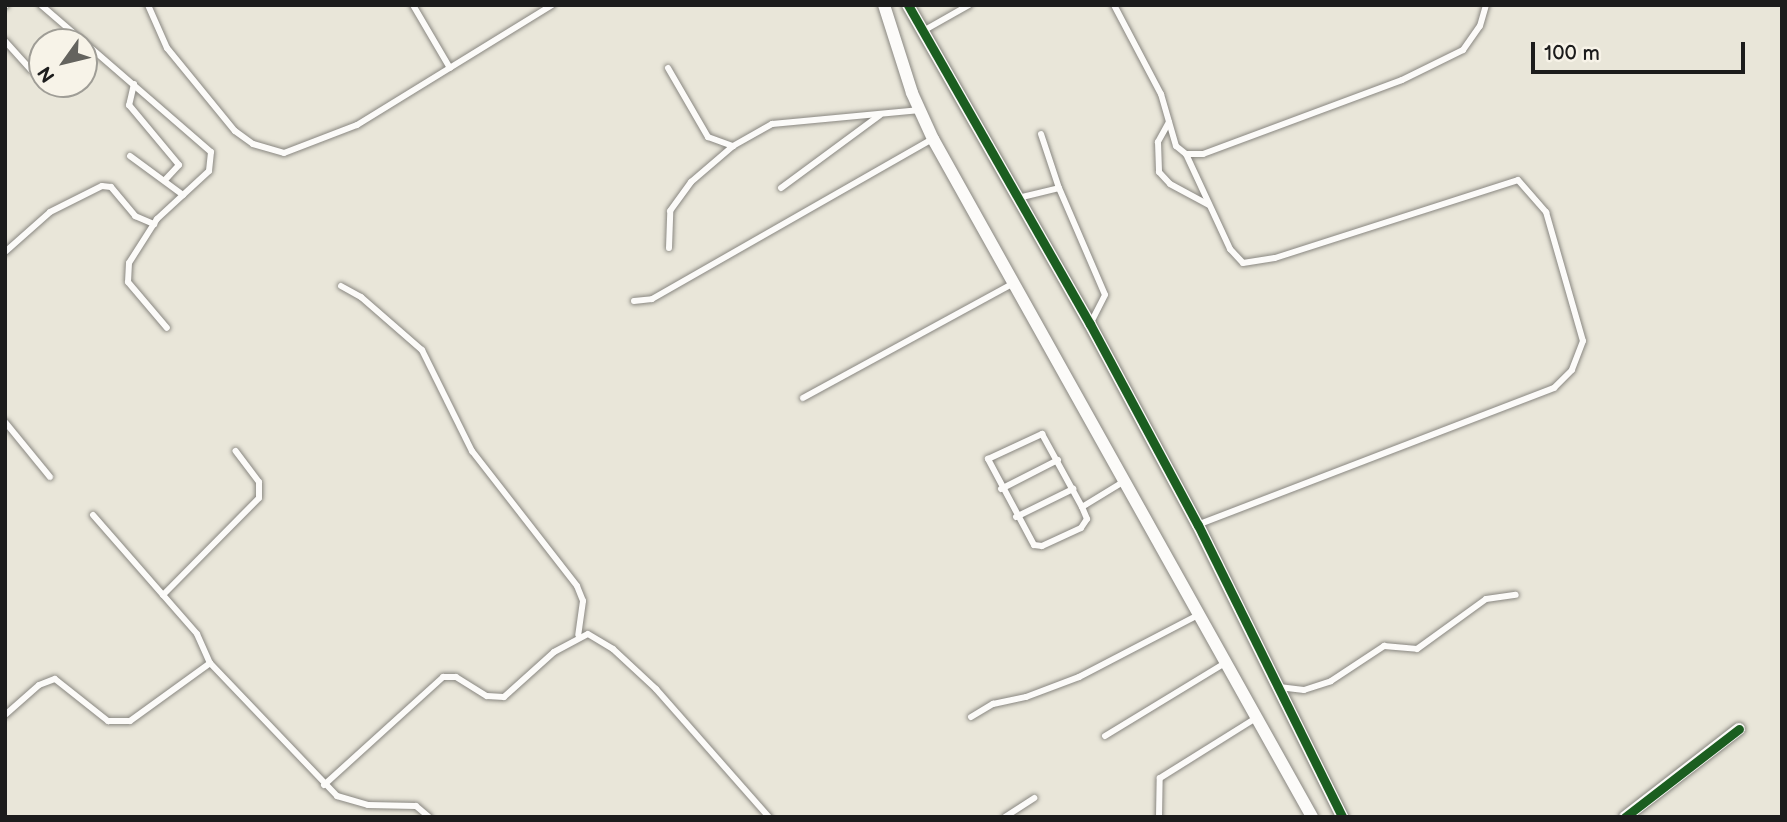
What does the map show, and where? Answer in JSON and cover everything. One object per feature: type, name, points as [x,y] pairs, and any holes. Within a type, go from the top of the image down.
[{"type":"street","points":[[884,5],[920,110],[933,139],[1312,817]]},
{"type":"street","points":[[908,5],[1090,324],[1198,525],[1342,817]]},
{"type":"street","points":[[1625,817],[1739,729]]},
{"type":"lane","points":[[41,5],[68,28]]},
{"type":"lane","points":[[148,5],[154,27],[193,83],[235,131],[271,152],[284,153],[323,142],[552,5]]},
{"type":"lane","points":[[413,5],[450,68]]},
{"type":"lane","points":[[921,32],[969,5]]},
{"type":"lane","points":[[1114,5],[1150,72],[1176,146],[1186,154],[1230,249],[1242,263],[1259,263],[1518,180],[1546,212],[1583,341],[1572,370],[1554,388],[1198,525]]},
{"type":"lane","points":[[1186,154],[1203,154],[1402,80],[1463,50],[1480,26],[1486,5]]},
{"type":"lane","points":[[5,41],[28,67]]},
{"type":"lane","points":[[98,54],[211,152],[209,171],[154,224],[129,263],[128,282],[167,328]]},
{"type":"lane","points":[[668,68],[708,136],[733,146]]},
{"type":"lane","points":[[134,85],[129,105],[179,164],[166,179]]},
{"type":"lane","points":[[669,248],[670,211],[691,183],[733,146],[772,124],[920,110]]},
{"type":"lane","points":[[781,188],[882,114]]},
{"type":"lane","points":[[1169,122],[1158,142],[1159,172],[1170,184],[1210,206]]},
{"type":"lane","points":[[1041,134],[1059,188],[1105,295],[1090,324]]},
{"type":"lane","points":[[634,301],[652,299],[804,208],[933,139]]},
{"type":"lane","points":[[130,156],[155,177],[166,179],[183,195]]},
{"type":"lane","points":[[5,252],[50,212],[102,186],[111,187],[135,216],[154,224]]},
{"type":"lane","points":[[1018,198],[1059,188]]},
{"type":"lane","points":[[803,398],[1012,284]]},
{"type":"lane","points":[[324,785],[443,677],[456,677],[487,696],[504,697],[578,635],[583,601],[577,586],[472,451],[422,350],[371,304],[341,286]]},
{"type":"lane","points":[[5,422],[50,477]]},
{"type":"lane","points":[[1042,434],[1058,460],[1087,519],[1081,528],[1042,547],[1027,539],[987,462],[990,456],[1042,434]]},
{"type":"lane","points":[[163,595],[259,498],[259,482],[236,451]]},
{"type":"lane","points":[[1001,489],[1058,460]]},
{"type":"lane","points":[[1082,507],[1123,482]]},
{"type":"lane","points":[[1016,517],[1073,489]]},
{"type":"lane","points":[[93,514],[197,634],[210,663],[324,785],[346,801],[416,806],[429,817]]},
{"type":"lane","points":[[1279,687],[1304,690],[1331,681],[1384,646],[1417,649],[1486,599],[1516,595]]},
{"type":"lane","points":[[971,717],[993,704],[1026,697],[1079,677],[1198,615]]},
{"type":"lane","points":[[578,635],[598,637],[656,689],[769,817]]},
{"type":"lane","points":[[5,716],[39,685],[55,679],[108,721],[130,721],[210,663]]},
{"type":"lane","points":[[1105,736],[1225,663]]},
{"type":"lane","points":[[1159,817],[1160,778],[1256,719]]},
{"type":"lane","points":[[1004,817],[1034,798]]},
{"type":"cycle path","points":[[908,5],[1090,324],[1198,525],[1342,817]]},
{"type":"cycle path","points":[[1625,817],[1739,729]]}]
